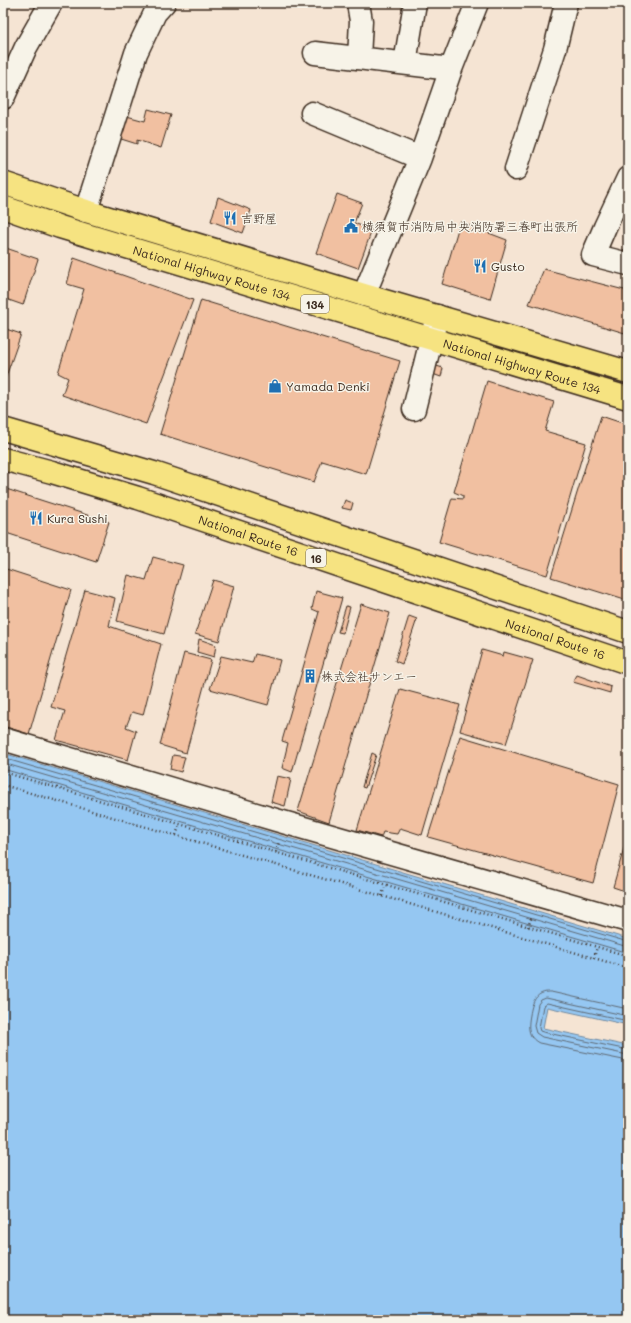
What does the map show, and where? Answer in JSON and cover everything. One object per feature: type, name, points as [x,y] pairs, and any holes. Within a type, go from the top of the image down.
[{"type":"highway","name":"National Highway Route 134","points":[[3,183],[86,211],[364,295],[628,372]]},
{"type":"highway","name":"National Highway Route 134","points":[[3,207],[60,227],[628,398]]},
{"type":"highway","name":"16","points":[[3,429],[154,473],[628,632]]},
{"type":"highway","name":"National Route 16","points":[[3,459],[138,498],[628,663]]},
{"type":"street","points":[[3,98],[26,47],[51,3]]},
{"type":"street","points":[[86,211],[136,53],[155,13],[164,3]]},
{"type":"street","points":[[358,3],[361,21],[359,58]]},
{"type":"street","points":[[405,64],[415,3]]},
{"type":"street","points":[[364,295],[420,158],[451,70],[477,3]]},
{"type":"street","points":[[516,169],[555,49],[566,3]]},
{"type":"street","points":[[315,53],[451,70]]},
{"type":"street","points":[[312,113],[420,158]]},
{"type":"street","points":[[628,178],[593,255],[628,264]]},
{"type":"street","points":[[414,409],[437,316]]},
{"type":"street","points":[[3,739],[628,921]]},
{"type":"path","points":[[3,772],[628,956]]},
{"type":"path","points":[[3,785],[628,968]]},
{"type":"path","points":[[176,835],[180,824]]},
{"type":"path","points":[[276,852],[280,841]]},
{"type":"path","points":[[382,896],[385,885]]},
{"type":"path","points":[[594,958],[597,947]]},
{"type":"water","points":[[3,753],[628,939],[628,1025],[547,1007],[543,1028],[628,1046],[628,1320],[3,1320]]},
{"type":"building","points":[[148,109],[171,115],[161,148],[137,140],[137,144],[118,138],[123,115],[145,121]]},
{"type":"building","points":[[337,194],[362,203],[354,223],[372,230],[358,268],[316,253]]},
{"type":"building","points":[[218,197],[251,210],[243,233],[211,221]]},
{"type":"building","points":[[460,222],[507,240],[490,299],[442,284]]},
{"type":"building","points":[[3,247],[38,259],[23,305],[3,298]]},
{"type":"building","points":[[74,258],[193,300],[146,424],[62,395],[68,378],[58,373],[84,289],[67,284]]},
{"type":"building","points":[[544,269],[628,291],[628,334],[529,304]]},
{"type":"building","points":[[201,300],[400,361],[366,474],[322,461],[314,482],[160,434]]},
{"type":"building","points":[[3,328],[21,334],[3,385]]},
{"type":"building","points":[[430,364],[443,368],[441,377],[427,372]]},
{"type":"building","points":[[487,381],[554,402],[545,431],[586,443],[547,575],[439,542],[452,498],[463,499],[463,496],[454,492]]},
{"type":"building","points":[[601,416],[628,425],[628,601],[551,577]]},
{"type":"building","points":[[3,488],[109,522],[96,562],[3,532]]},
{"type":"building","points":[[345,500],[353,503],[351,510],[342,508]]},
{"type":"building","points":[[153,557],[183,565],[164,634],[117,621],[128,575],[146,580]]},
{"type":"building","points":[[3,568],[71,590],[29,734],[3,726]]},
{"type":"building","points":[[213,580],[234,586],[219,641],[195,634]]},
{"type":"building","points":[[85,590],[115,598],[109,626],[161,644],[143,715],[132,712],[126,727],[136,731],[128,760],[56,740],[65,711],[51,707]]},
{"type":"building","name":"株式会社サンエー","points":[[316,591],[342,598],[292,772],[282,768],[288,743],[282,741],[319,612],[312,609]]},
{"type":"building","points":[[361,604],[390,613],[329,822],[298,811]]},
{"type":"building","points":[[346,606],[350,607],[343,633],[338,632]]},
{"type":"building","points":[[409,616],[417,619],[402,664],[395,661]]},
{"type":"building","points":[[199,639],[216,645],[214,657],[197,652]]},
{"type":"building","points":[[482,650],[503,656],[504,652],[533,660],[506,744],[460,731]]},
{"type":"building","points":[[184,653],[211,660],[186,753],[160,745]]},
{"type":"building","points":[[255,654],[280,660],[268,705],[210,689],[221,656],[252,663]]},
{"type":"building","points":[[577,675],[611,687],[610,693],[573,682]]},
{"type":"building","points":[[400,689],[460,705],[422,835],[400,828],[397,834],[383,832],[381,837],[357,830]]},
{"type":"building","points":[[460,736],[619,784],[593,883],[428,837]]},
{"type":"building","points":[[372,753],[376,755],[365,788],[362,787]]},
{"type":"building","points":[[173,755],[185,757],[181,772],[170,769]]},
{"type":"building","points":[[277,776],[291,779],[285,806],[271,802]]},
{"type":"building","points":[[628,834],[628,892],[613,887]]},
{"type":"place","name":"吉野屋","points":[[230,218]]},
{"type":"place","name":"横須賀市消防局中央消防署三春町出張所","points":[[351,226]]},
{"type":"place","name":"Gusto","points":[[480,266]]},
{"type":"place","name":"Yamada Denki","points":[[275,386]]},
{"type":"place","name":"Kura Sushi","points":[[36,518]]},
{"type":"place","name":"株式会社サンエー","points":[[310,676]]}]
